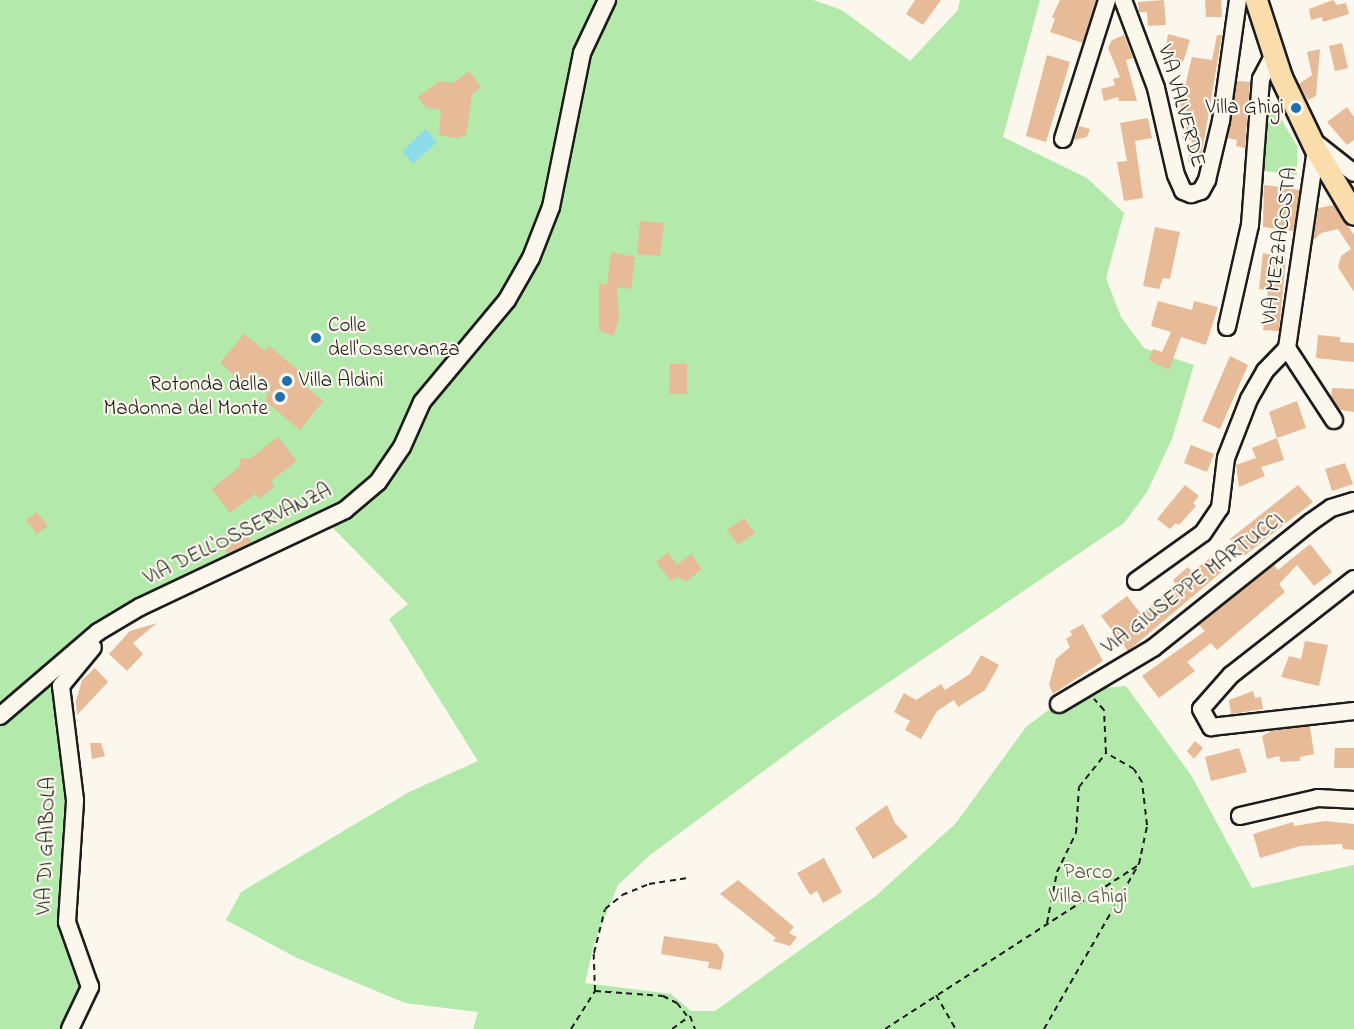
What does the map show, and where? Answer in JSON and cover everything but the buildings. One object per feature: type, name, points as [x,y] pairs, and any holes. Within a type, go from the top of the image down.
[{"type":"main road","points":[[1256,0],[1273,56],[1314,144],[1354,213]]},
{"type":"street","name":"VIA DELL'OSSERVANZA","points":[[0,716],[98,632],[140,607],[345,510],[378,482],[402,447],[422,402],[507,300],[531,258],[551,207],[582,52],[608,0]]},
{"type":"street","points":[[1063,139],[1107,0]]},
{"type":"street","name":"VIA VALVERDE","points":[[1123,0],[1156,88],[1176,175],[1183,191],[1191,194],[1202,191],[1208,180],[1221,122],[1239,0]]},
{"type":"street","points":[[1227,327],[1250,225],[1261,79],[1273,56]]},
{"type":"street","points":[[1314,144],[1354,173]]},
{"type":"street","name":"VIA MEZZACOSTA","points":[[1136,582],[1203,533],[1220,507],[1226,458],[1249,399],[1265,371],[1287,348],[1314,144]]},
{"type":"street","name":"VIA MEZZACOSTA","points":[[1287,348],[1334,420]]},
{"type":"street","name":"VIA GIUSEPPE MARTUCCI","points":[[1059,704],[1085,692],[1153,648],[1331,508],[1354,501]]},
{"type":"street","points":[[1354,579],[1231,675],[1201,709],[1211,727],[1354,711]]},
{"type":"street","name":"VIA DI GAIBOLA","points":[[70,1029],[90,987],[67,922],[75,800],[61,686],[94,646],[98,632]]},
{"type":"street","points":[[1240,816],[1318,798],[1354,800]]},
{"type":"path","points":[[1047,923],[1057,873],[1076,833],[1079,787],[1106,753],[1104,710],[1085,692]]},
{"type":"path","points":[[1044,1029],[1139,864],[1147,825],[1142,782],[1134,769],[1106,753]]},
{"type":"path","points":[[885,1029],[1139,864]]},
{"type":"path","points":[[571,1029],[595,992],[594,953],[605,909],[622,895],[649,884],[688,878]]},
{"type":"path","points":[[595,992],[663,996],[677,1003],[687,1016],[693,1018],[694,1029]]},
{"type":"path","points":[[936,995],[956,1029]]},
{"type":"path","points":[[672,1029],[687,1016]]},
{"type":"green space","name":"Parco Villa Ghigi","points":[[0,0],[813,0],[842,10],[910,61],[958,10],[960,0],[1040,0],[1003,137],[1087,178],[1124,213],[1106,278],[1121,317],[1144,348],[1194,365],[1172,439],[1147,492],[1124,523],[830,722],[650,855],[618,885],[594,944],[585,983],[671,994],[691,1011],[715,1011],[877,895],[956,823],[1026,727],[1047,711],[1103,688],[1126,686],[1191,775],[1252,888],[1354,865],[1354,1029],[473,1029],[478,1012],[405,1003],[297,958],[226,920],[241,892],[409,792],[478,761],[389,619],[408,604],[326,521],[103,630],[63,678],[70,725],[71,953],[89,983],[62,1029],[0,1029]]},
{"type":"green space","points":[[1268,96],[1297,146],[1297,175],[1256,170]]},
{"type":"water","points":[[426,129],[437,142],[413,164],[402,151]]},
{"type":"place","name":"Villa Ghigi","points":[[1296,108]]},
{"type":"place","name":"Colle dell'Osservanza","points":[[316,338]]},
{"type":"place","name":"Villa Aldini","points":[[287,381]]},
{"type":"place","name":"Rotonda della Madonna del Monte","points":[[280,397]]}]
